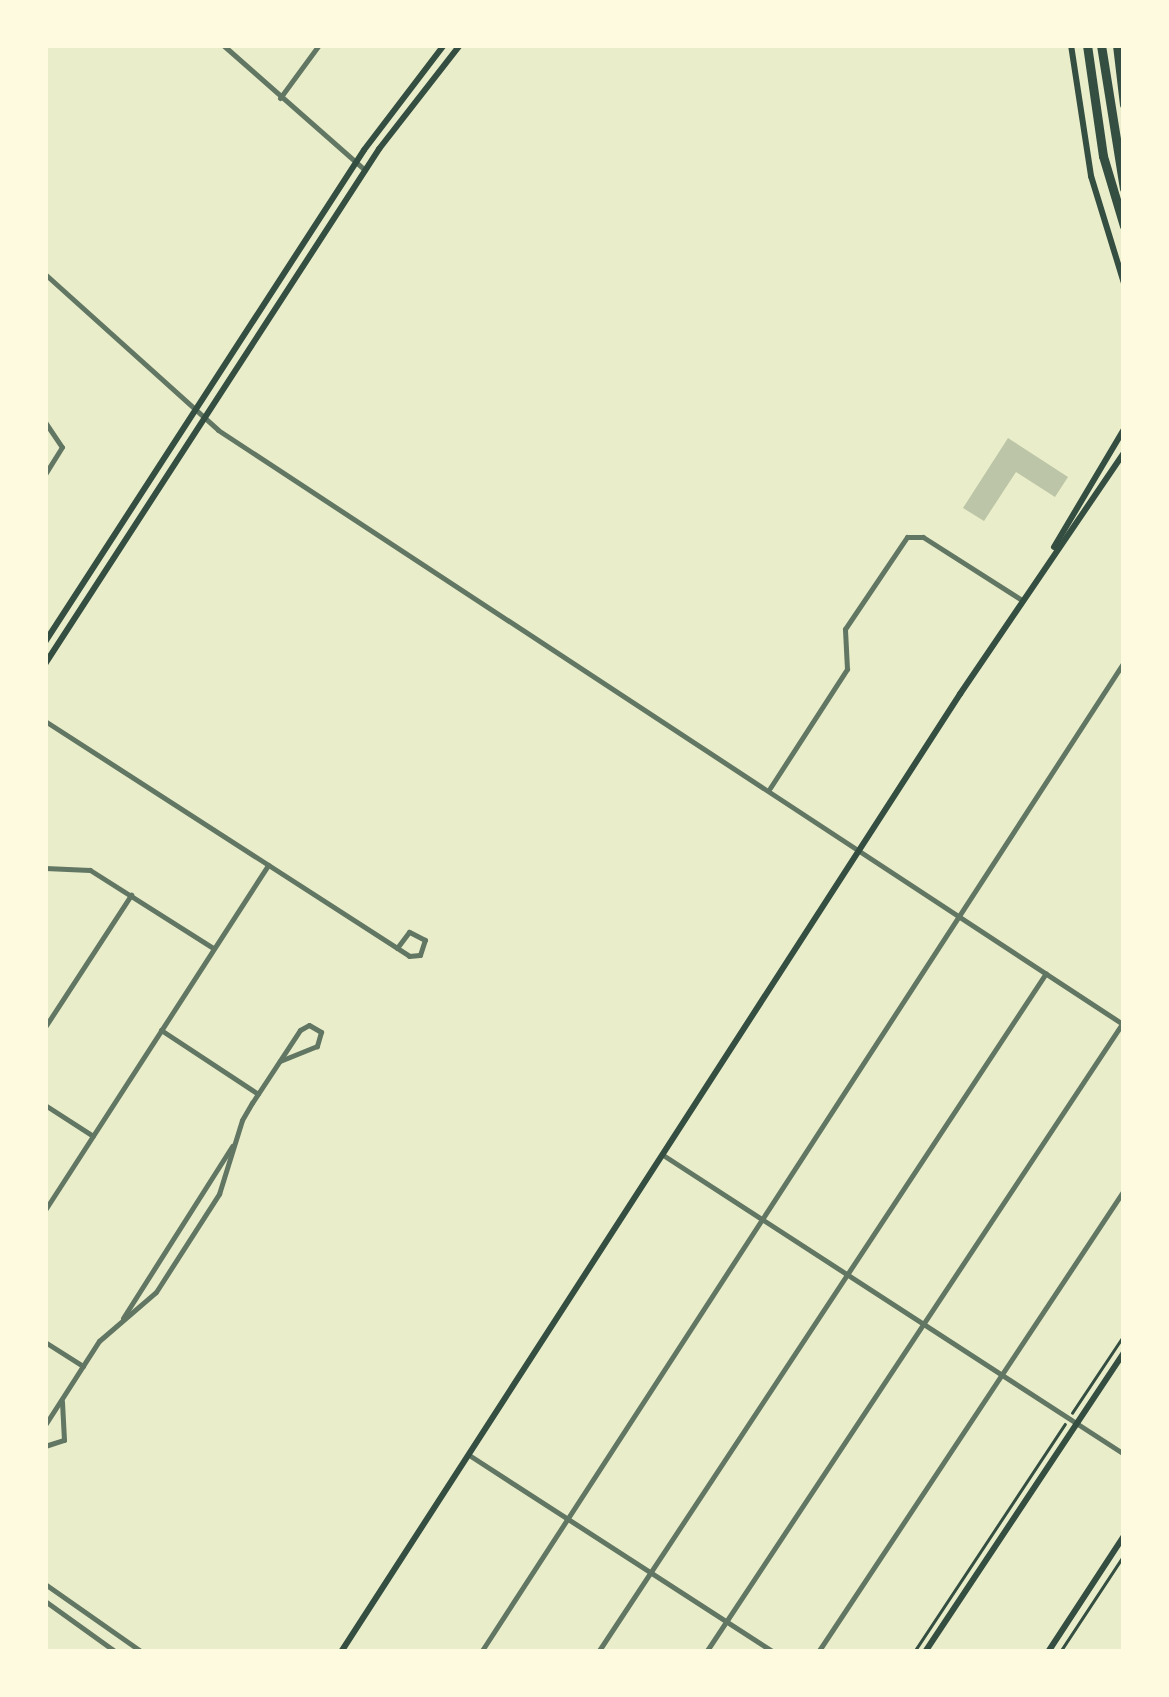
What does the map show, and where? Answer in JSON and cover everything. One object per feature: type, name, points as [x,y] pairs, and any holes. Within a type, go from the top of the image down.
[{"type":"highway","points":[[1087,45],[1103,156],[1124,226]]},
{"type":"highway","points":[[1101,45],[1124,188]]},
{"type":"highway","points":[[1117,45],[1124,105]]},
{"type":"main road","points":[[45,642],[354,164],[444,45]]},
{"type":"main road","points":[[45,664],[365,170],[460,45]]},
{"type":"main road","points":[[1071,45],[1087,161],[1124,283]]},
{"type":"main road","points":[[1028,591],[1124,428]]},
{"type":"main road","points":[[341,1652],[1022,600],[1124,454]]},
{"type":"main road","points":[[924,1652],[1124,1352]]},
{"type":"main road","points":[[1048,1652],[1124,1536]]},
{"type":"street","points":[[223,45],[365,170]]},
{"type":"street","points":[[280,98],[319,45]]},
{"type":"street","points":[[45,274],[204,419],[1124,1023],[706,1652]]},
{"type":"street","points":[[45,422],[62,447],[45,474]]},
{"type":"street","points":[[770,788],[848,666],[844,631],[907,536],[923,537],[1022,600]]},
{"type":"street","points":[[481,1652],[1124,662]]},
{"type":"street","points":[[45,721],[397,948],[415,957],[426,942],[412,931],[397,948]]},
{"type":"street","points":[[45,1210],[268,865]]},
{"type":"street","points":[[45,868],[85,868],[214,949]]},
{"type":"street","points":[[45,1027],[131,895]]},
{"type":"street","points":[[598,1652],[1046,973]]},
{"type":"street","points":[[45,1426],[83,1366],[122,1320],[234,1143],[258,1094],[303,1026],[321,1032],[318,1046],[280,1061]]},
{"type":"street","points":[[162,1030],[258,1094]]},
{"type":"street","points":[[45,1105],[93,1136]]},
{"type":"street","points":[[122,1320],[156,1292],[215,1201],[234,1143]]},
{"type":"street","points":[[663,1155],[1004,1372],[1124,1454]]},
{"type":"street","points":[[818,1652],[1124,1190]]},
{"type":"street","points":[[45,1342],[83,1366]]},
{"type":"street","points":[[45,1446],[63,1442],[62,1399]]},
{"type":"street","points":[[469,1455],[774,1652]]},
{"type":"street","points":[[45,1584],[142,1652]]},
{"type":"street","points":[[45,1601],[116,1652]]},
{"type":"path","points":[[1076,1408],[1124,1335]]},
{"type":"path","points":[[914,1652],[1065,1424]]},
{"type":"path","points":[[1060,1652],[1124,1555]]},
{"type":"building","points":[[1008,438],[1068,477],[1055,497],[1016,472],[984,521],[963,508]]}]
